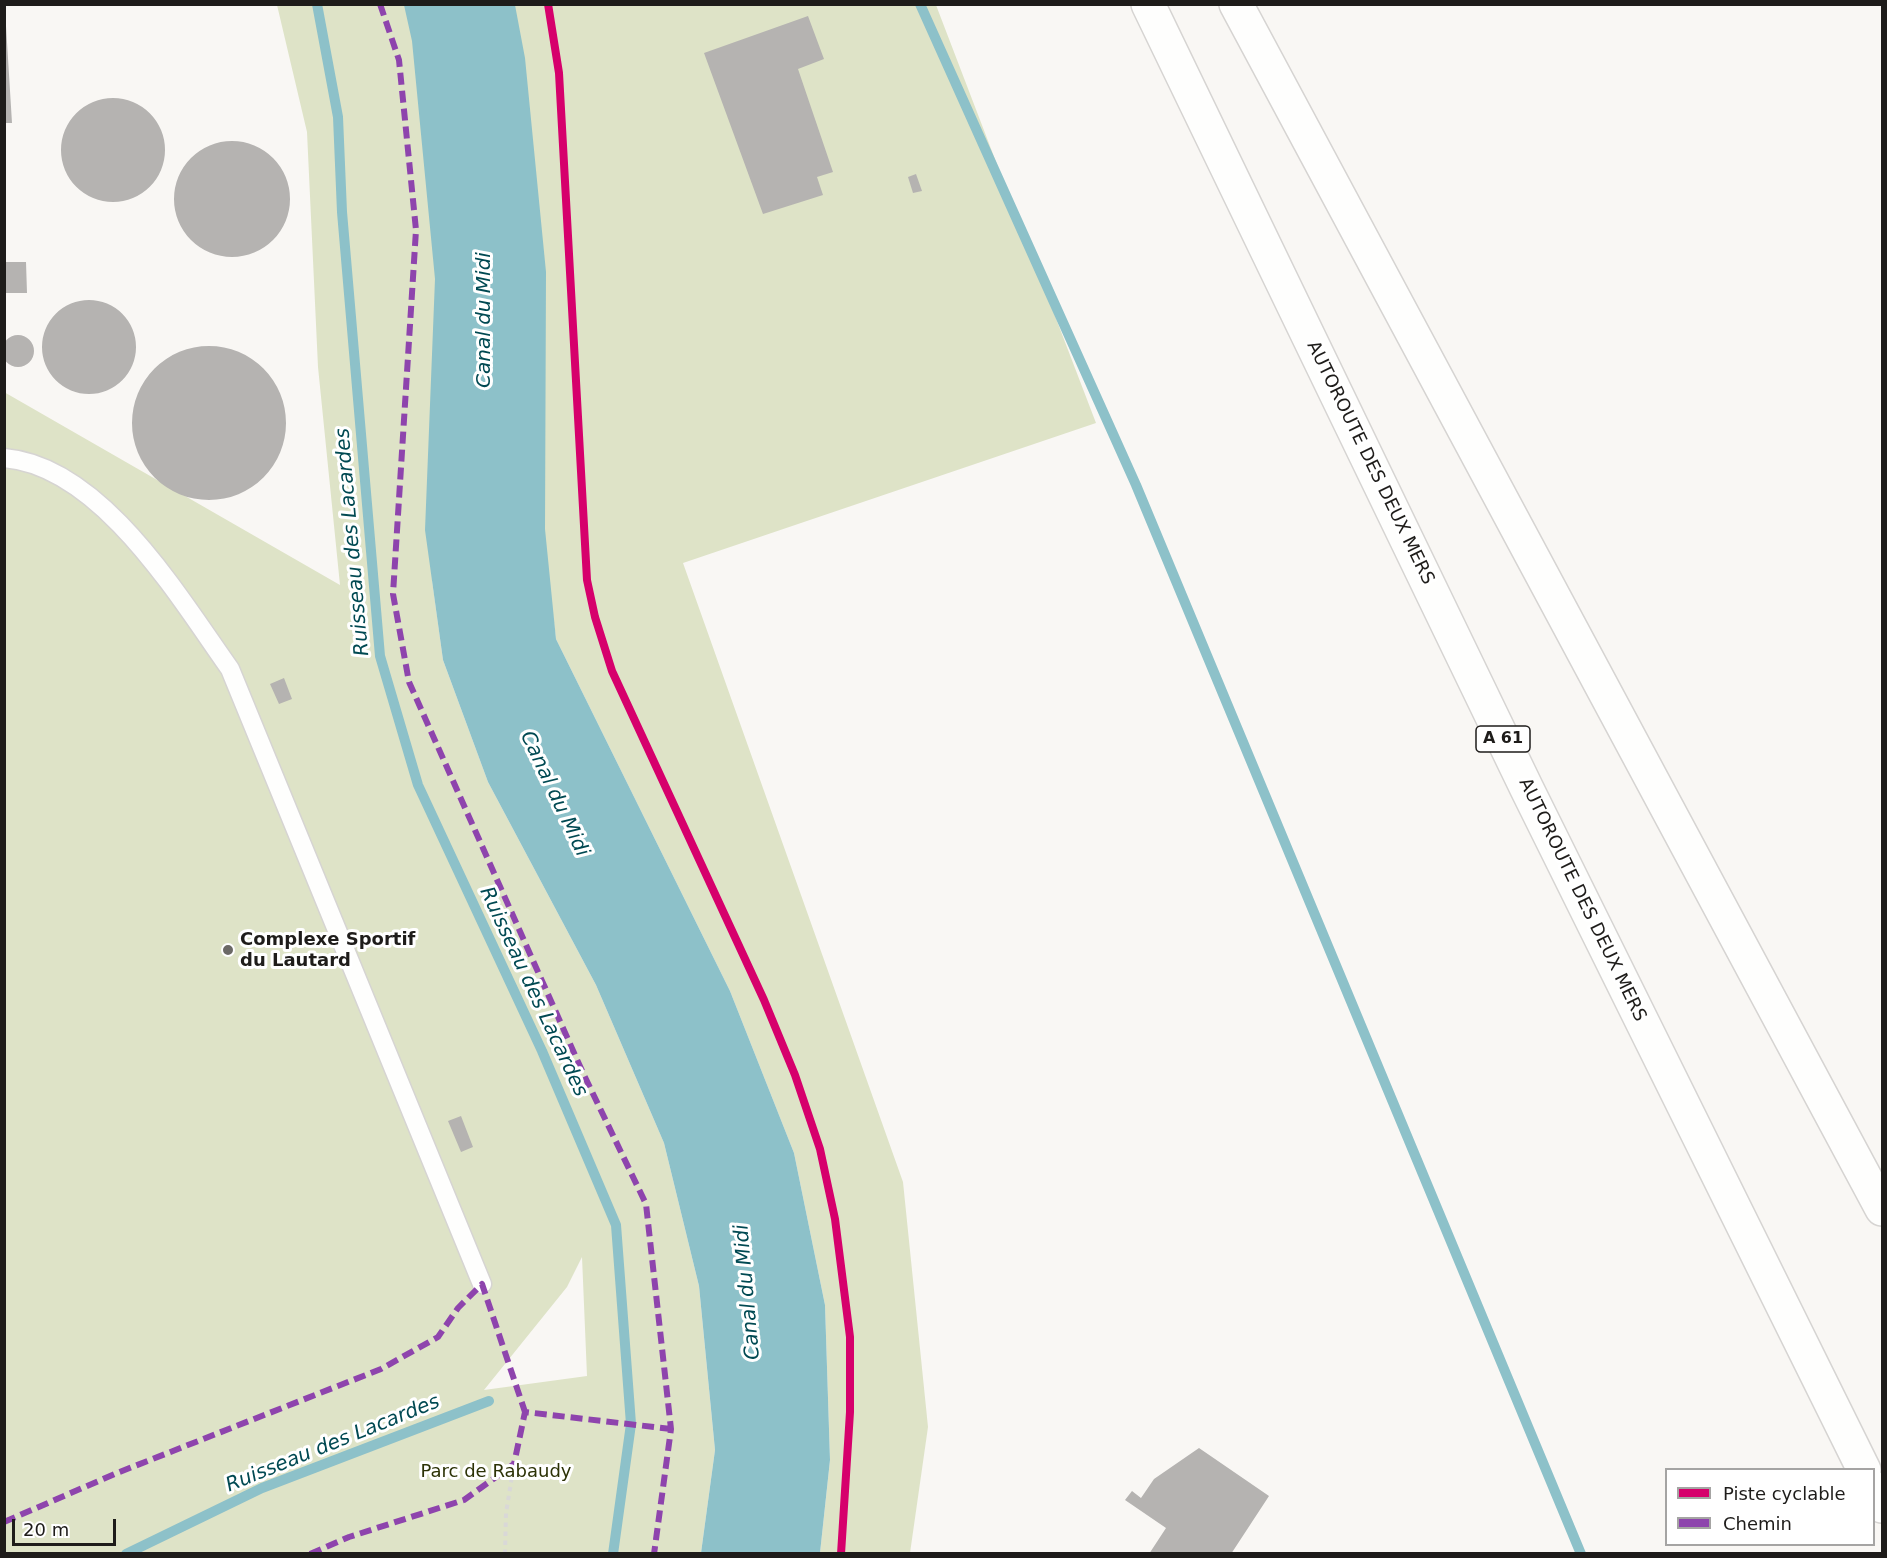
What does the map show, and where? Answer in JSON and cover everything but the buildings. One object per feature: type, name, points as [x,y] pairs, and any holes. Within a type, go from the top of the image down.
[{"type":"highway","name":"AUTOROUTE DES DEUX MERS","points":[[1148,4],[1527,789],[1863,1468]]},
{"type":"highway","points":[[1236,4],[1882,1209]]},
{"type":"highway","points":[[1875,1490],[1882,1506]]},
{"type":"lane","points":[[4,458],[48,468],[109,510],[172,589],[230,669],[482,1284]]},
{"type":"path","points":[[504,1554],[506,1513],[514,1464]]},
{"type":"green space","name":"Parc de Rabaudy","points":[[277,5],[936,5],[1096,423],[683,563],[903,1182],[928,1427],[910,1553],[820,1553],[830,1460],[825,1305],[794,1153],[730,991],[556,639],[548,574],[432,580],[443,660],[488,782],[596,985],[664,1143],[699,1286],[715,1450],[701,1553],[5,1553],[4,392],[340,585],[318,367],[307,132]],"holes":[[[582,1257],[587,1376],[484,1390],[567,1287]]]},
{"type":"water","name":"Canal du Midi","points":[[404,5],[515,5],[525,58],[546,272],[545,529],[556,639],[730,991],[794,1153],[825,1305],[830,1460],[820,1553],[701,1553],[715,1450],[699,1286],[664,1143],[596,985],[488,782],[443,660],[425,530],[435,279],[412,41]]},
{"type":"waterway","name":"Ruisseau des Lacardes","points":[[317,4],[338,117],[342,212],[380,656],[418,785],[542,1051],[616,1225],[631,1424],[613,1554]]},
{"type":"waterway","points":[[920,4],[1136,485],[1581,1554]]},
{"type":"waterway","name":"Ruisseau des Lacardes","points":[[126,1554],[262,1488],[489,1401]]},
{"type":"marked path","points":[[380,4],[399,60],[416,230],[393,594],[409,682],[583,1073],[646,1204],[671,1429],[654,1554]]},
{"type":"marked path","points":[[4,1522],[117,1473],[381,1369],[438,1337],[458,1308],[482,1284],[525,1412]]},
{"type":"marked path","points":[[310,1554],[349,1537],[464,1500],[514,1464],[525,1412],[671,1429]]},
{"type":"cycle path","points":[[548,4],[559,73],[587,580],[595,617],[612,671],[764,1000],[795,1075],[820,1149],[835,1219],[850,1337],[850,1412],[841,1554]]},
{"type":"place","name":"Complexe Sportif du Lautard","points":[[228,950]]}]
